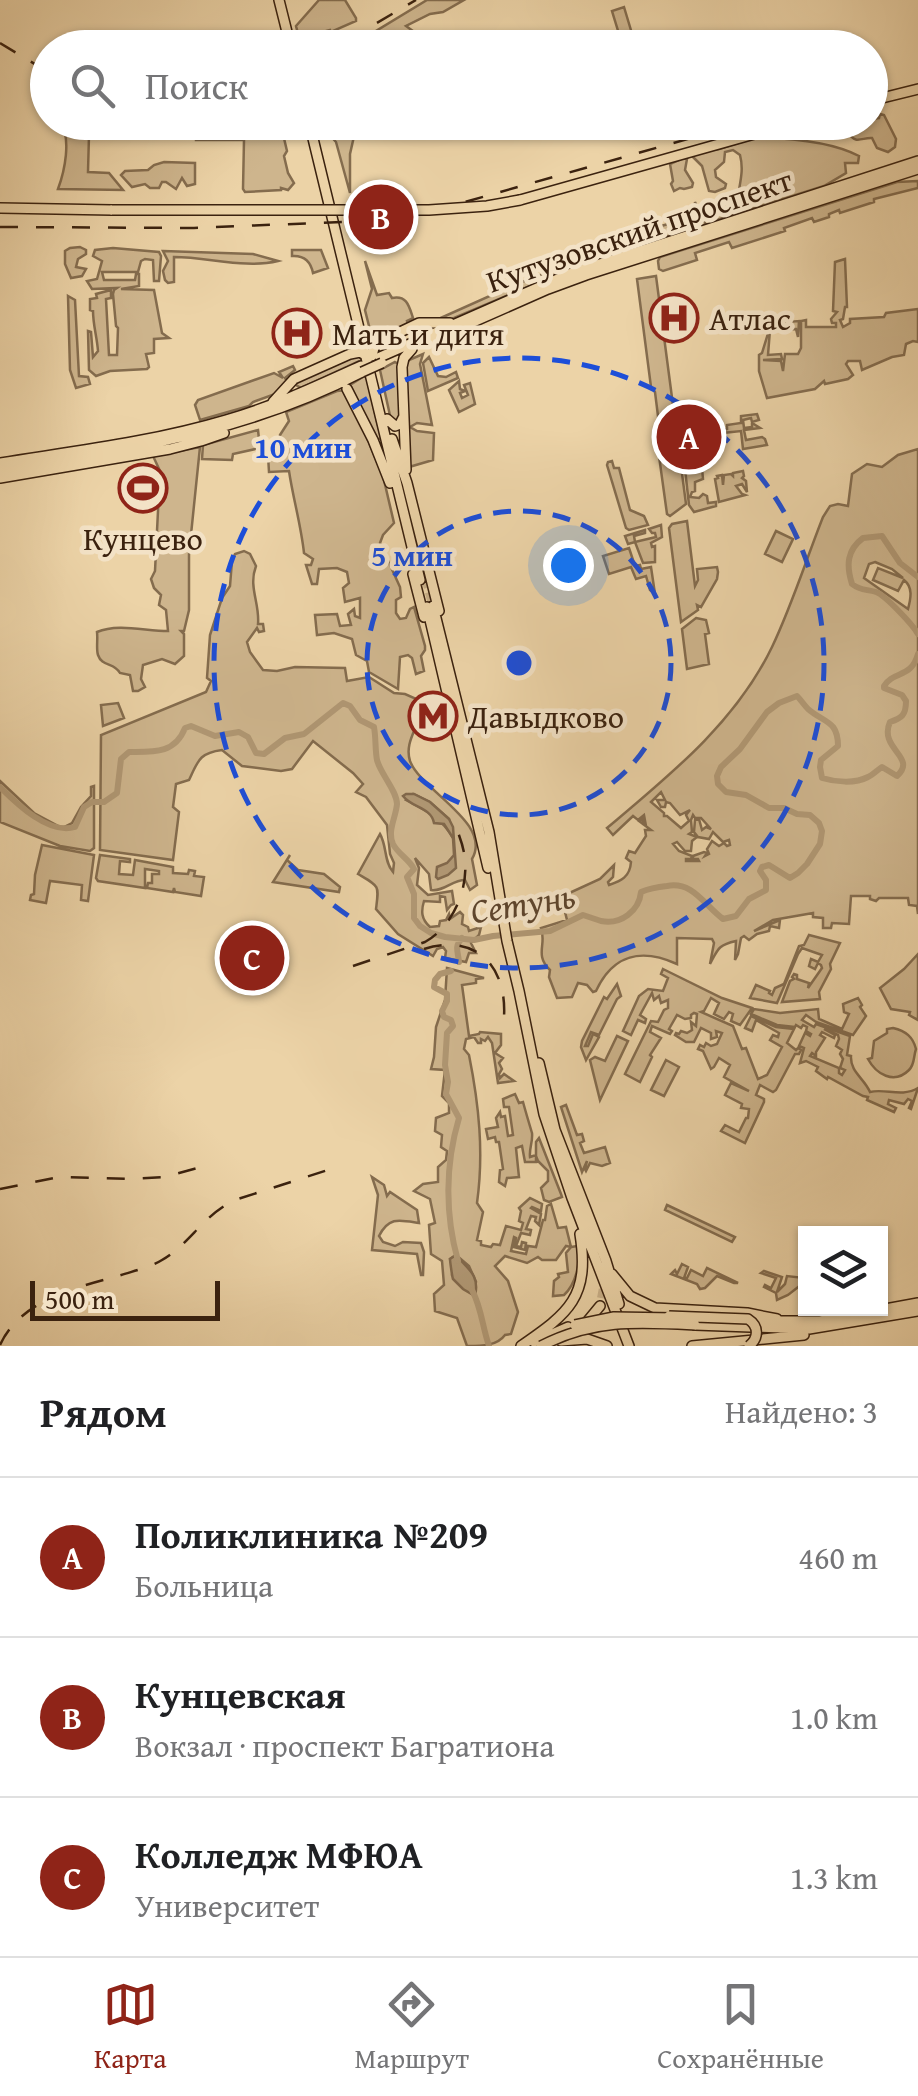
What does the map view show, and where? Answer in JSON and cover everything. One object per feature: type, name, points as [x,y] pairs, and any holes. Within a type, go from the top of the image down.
[{"type":"main road","points":[[281,0],[289,30]]},
{"type":"main road","points":[[888,100],[918,92]]},
{"type":"main road","points":[[316,140],[423,579]]},
{"type":"main road","points":[[519,198],[717,140]]},
{"type":"main road","points":[[0,206],[429,210],[487,206],[729,140]]},
{"type":"main road","name":"Кутузовский проспект","points":[[413,346],[578,270],[918,161]]},
{"type":"main road","name":"Кутузовский проспект","points":[[370,364],[548,288],[918,170]]},
{"type":"main road","points":[[886,180],[918,178]]},
{"type":"main road","points":[[393,490],[347,390],[347,382],[370,364],[374,346],[387,338],[424,322],[446,323],[467,318]]},
{"type":"main road","points":[[406,483],[402,367],[423,331],[418,326],[411,327]]},
{"type":"main road","points":[[362,331],[375,338],[387,338]]},
{"type":"main road","points":[[350,354],[362,331]]},
{"type":"main road","points":[[267,406],[290,382],[350,354],[360,352],[377,378],[387,419],[393,490],[430,644],[452,699],[503,888],[503,924],[512,942],[550,1115],[610,1272],[629,1346]]},
{"type":"main road","points":[[0,471],[180,432],[267,406],[370,364],[398,360],[402,367]]},
{"type":"main road","points":[[0,471],[170,449],[207,440],[329,388],[370,364]]},
{"type":"main road","points":[[298,377],[294,388],[307,390]]},
{"type":"main road","points":[[329,388],[347,390]]},
{"type":"main road","points":[[387,419],[398,426],[404,415]]},
{"type":"main road","points":[[0,471],[163,442],[253,419]]},
{"type":"main road","points":[[373,440],[381,442],[387,437]]},
{"type":"main road","points":[[387,437],[406,483],[452,667],[452,699]]},
{"type":"main road","points":[[430,607],[503,924],[543,1132],[580,1234],[629,1346]]},
{"type":"main road","points":[[532,1069],[548,1130],[629,1346]]},
{"type":"main road","points":[[548,1130],[598,1250]]},
{"type":"main road","points":[[521,1346],[561,1317],[576,1294],[583,1269],[580,1234]]},
{"type":"main road","points":[[610,1272],[630,1296],[655,1308],[747,1313],[799,1323]]},
{"type":"main road","points":[[692,1346],[820,1333],[867,1324],[918,1303]]},
{"type":"main road","points":[[556,1344],[584,1326],[600,1306]]},
{"type":"main road","points":[[540,1346],[584,1328],[615,1323],[799,1323],[918,1311]]},
{"type":"main road","points":[[656,1317],[809,1329],[892,1312]]},
{"type":"main road","points":[[529,1346],[568,1327],[597,1319],[680,1315],[748,1319],[757,1334],[749,1346]]},
{"type":"main road","points":[[556,1344],[579,1338],[607,1346]]},
{"type":"shaded area","points":[[319,0],[345,0],[356,18],[336,30],[297,30],[296,26]]},
{"type":"shaded area","points":[[427,0],[464,0],[443,12],[406,26],[411,30],[378,30]]},
{"type":"shaded area","points":[[624,7],[631,30],[618,30],[612,11]]},
{"type":"shaded area","points":[[888,123],[896,139],[895,147],[888,152],[877,148],[873,140],[888,140]]},
{"type":"shaded area","points":[[65,140],[89,140],[88,172],[109,173],[123,190],[58,189]]},
{"type":"shaded area","points":[[244,140],[284,140],[284,156],[294,183],[288,190],[243,189]]},
{"type":"shaded area","points":[[353,140],[350,193],[336,142]]},
{"type":"shaded area","points":[[748,140],[801,140],[859,156],[858,163],[845,163],[846,173],[824,186],[710,222],[706,215],[745,203],[738,196],[740,155],[733,150],[725,152],[724,162],[715,170],[725,188],[715,192],[709,191],[702,166],[692,156]]},
{"type":"shaded area","points":[[687,159],[685,170],[692,187],[674,191],[670,164]]},
{"type":"shaded area","points":[[164,162],[195,163],[195,184],[187,186],[182,178],[176,189],[166,182],[159,188],[145,184],[132,187],[121,175],[125,171],[148,170]]},
{"type":"shaded area","points":[[918,181],[918,188],[840,213],[839,210],[814,222],[812,218],[732,248],[729,242],[695,253],[697,260],[659,269],[660,257],[897,182]]},
{"type":"shaded area","points":[[695,202],[706,225],[630,245],[661,226],[680,221],[695,210]]},
{"type":"shaded area","points":[[80,247],[86,254],[78,259],[76,267],[86,269],[82,276],[71,278],[65,251]]},
{"type":"shaded area","points":[[95,250],[159,252],[159,281],[154,281],[153,260],[141,261],[138,272],[102,272],[104,280],[135,280],[139,274],[139,286],[121,289],[154,290],[162,333],[169,338],[154,339],[154,353],[146,354],[147,369],[110,371],[96,376],[89,370],[88,331],[93,357],[98,351],[90,299],[111,290],[111,298],[106,299],[109,355],[117,355],[113,294],[117,288],[92,289],[87,281],[97,279],[102,261],[93,256]]},
{"type":"shaded area","points":[[292,250],[321,250],[328,268],[313,273],[307,260],[292,256]]},
{"type":"shaded area","points":[[163,251],[253,254],[278,261],[253,264],[174,257],[174,282],[168,283],[163,271],[168,261]]},
{"type":"shaded area","points":[[593,255],[594,259],[447,321],[434,321],[514,285]]},
{"type":"shaded area","points":[[845,259],[847,307],[840,320],[843,327],[850,319],[918,309],[918,342],[906,344],[904,355],[862,370],[860,361],[848,361],[853,375],[848,379],[825,384],[824,381],[815,389],[767,398],[759,355],[773,323],[770,318],[791,317],[773,320],[774,323],[799,321],[798,337],[796,329],[770,330],[768,355],[781,354],[782,359],[763,360],[781,361],[783,371],[785,354],[798,354],[801,348],[801,321],[806,320],[806,327],[836,327],[831,319],[837,312],[833,311],[835,262]]},
{"type":"shaded area","points":[[365,261],[377,295],[389,293],[392,298],[407,302],[413,318],[408,324],[381,335],[370,330],[365,310],[372,289]]},
{"type":"shaded area","points":[[656,276],[686,504],[670,516],[637,279]]},
{"type":"shaded area","points":[[68,296],[75,300],[79,376],[88,377],[90,384],[76,388],[70,370]]},
{"type":"shaded area","points":[[358,354],[362,360],[301,388],[296,385],[297,382]]},
{"type":"shaded area","points":[[423,354],[420,364],[432,425],[417,423],[410,427],[434,433],[433,460],[409,467],[406,365]]},
{"type":"shaded area","points":[[429,357],[438,376],[456,372],[458,378],[428,391],[423,363]]},
{"type":"shaded area","points":[[395,362],[399,364],[402,420],[398,424],[391,420],[380,370]]},
{"type":"shaded area","points":[[293,366],[295,370],[285,378],[287,381],[278,393],[200,420],[195,405],[198,400],[274,373],[283,378],[279,372]]},
{"type":"shaded area","points":[[366,375],[381,438],[377,440],[350,385]]},
{"type":"shaded area","points":[[459,381],[460,389],[465,391],[460,393],[462,398],[468,395],[464,385],[470,383],[475,404],[459,412],[449,390]]},
{"type":"shaded area","points":[[347,390],[383,476],[394,523],[380,543],[400,587],[396,613],[400,619],[406,618],[414,607],[425,646],[421,656],[424,671],[416,674],[412,658],[400,657],[398,689],[369,672],[367,661],[356,655],[352,639],[334,633],[317,635],[315,615],[337,614],[340,626],[351,625],[348,614],[354,609],[355,616],[360,618],[360,598],[345,602],[347,572],[337,568],[319,569],[317,584],[312,584],[306,565],[311,565],[313,559],[304,553],[289,471],[269,472],[268,455],[279,452],[280,435],[289,421],[286,412]]},
{"type":"shaded area","points":[[757,414],[759,420],[743,420],[744,428],[752,427],[752,423],[760,428],[744,430],[746,440],[762,437],[767,445],[743,449],[741,431],[722,433],[727,425],[741,423],[741,416]]},
{"type":"shaded area","points":[[258,430],[260,448],[233,454],[232,460],[202,459],[203,445]]},
{"type":"shaded area","points":[[200,447],[189,554],[189,610],[181,631],[184,656],[175,664],[162,659],[143,665],[141,679],[145,687],[133,691],[130,675],[100,659],[97,632],[123,628],[168,631],[166,610],[159,605],[161,595],[151,579],[155,571],[160,471],[153,456]]},
{"type":"shaded area","points":[[918,449],[918,914],[917,906],[909,905],[908,898],[876,901],[870,896],[851,896],[849,924],[832,923],[831,928],[823,928],[823,918],[813,917],[813,913],[773,920],[754,931],[780,920],[779,928],[770,926],[769,931],[749,940],[741,938],[735,960],[736,941],[719,948],[710,964],[712,939],[677,938],[677,964],[652,956],[630,958],[611,969],[596,991],[578,983],[572,997],[557,998],[543,959],[541,928],[567,920],[564,908],[573,904],[565,895],[600,879],[614,865],[609,885],[624,878],[631,862],[626,858],[629,851],[635,853],[646,836],[645,830],[651,830],[643,824],[646,826],[644,815],[638,820],[633,816],[613,835],[607,828],[700,746],[740,699],[772,647],[823,517],[830,506],[848,506],[852,474],[867,464],[882,467],[898,455]],"holes":[[[875,562],[903,578],[878,568],[873,580],[898,591],[904,580],[907,583],[908,609],[864,578],[869,564]],[[661,792],[665,800],[657,800],[661,807],[670,803],[680,815],[690,810],[686,815],[689,821],[681,828],[651,802]],[[693,815],[701,818],[711,829],[702,830],[699,819],[695,820],[694,832],[698,837],[709,839],[713,832],[723,842],[729,840],[730,845],[719,846],[712,841],[707,849],[709,854],[693,856],[699,861],[686,861],[692,856],[673,844],[677,842],[685,851],[691,851],[692,841],[697,837],[689,834]]]},
{"type":"shaded area","points":[[701,457],[703,479],[695,482],[690,497],[703,494],[708,503],[716,502],[716,506],[694,512],[689,505],[684,460]]},
{"type":"shaded area","points":[[612,461],[614,468],[619,468],[630,510],[644,516],[648,525],[626,528],[607,465]]},
{"type":"shaded area","name":"Кунцево","points":[[132,468],[158,471],[154,509],[128,506]]},
{"type":"shaded area","points":[[743,471],[747,492],[742,484],[736,486],[745,495],[719,502],[717,476],[722,475],[723,485],[724,475]]},
{"type":"shaded area","points":[[687,521],[695,586],[697,569],[717,567],[718,572],[701,607],[697,605],[698,610],[681,622],[669,528]]},
{"type":"shaded area","points":[[661,525],[662,537],[651,543],[655,546],[655,562],[643,563],[635,542],[656,537],[649,529]]},
{"type":"shaded area","points":[[645,530],[634,536],[635,542],[628,544],[625,536]]},
{"type":"shaded area","points":[[776,531],[793,539],[782,562],[765,554]]},
{"type":"shaded area","points":[[629,548],[635,566],[651,567],[655,594],[646,576],[636,579],[631,567],[609,574],[603,556]]},
{"type":"shaded area","points":[[235,554],[250,554],[256,566],[253,581],[258,624],[263,624],[264,631],[257,628],[247,642],[263,670],[345,668],[347,681],[369,677],[394,693],[421,701],[420,717],[409,745],[410,761],[473,833],[477,885],[470,890],[465,880],[431,890],[429,874],[415,858],[419,868],[417,885],[428,895],[452,891],[454,904],[447,910],[445,897],[440,896],[440,902],[424,901],[422,915],[430,927],[439,926],[449,914],[450,919],[460,912],[462,924],[469,931],[481,927],[471,943],[476,953],[469,953],[466,962],[445,958],[443,947],[433,956],[398,934],[376,909],[376,887],[358,874],[380,834],[393,872],[387,825],[366,797],[356,792],[363,784],[313,741],[292,769],[281,771],[242,766],[222,750],[204,756],[189,780],[176,784],[173,807],[179,812],[173,860],[100,850],[101,735],[206,692],[211,681],[207,678],[210,635],[230,586]],"holes":[[[413,794],[430,802],[449,819],[453,838],[439,820],[406,800]]]},
{"type":"shaded area","points":[[696,618],[706,620],[709,664],[687,669],[682,629]]},
{"type":"shaded area","points":[[118,703],[124,718],[103,726],[101,705]]},
{"type":"shaded area","points":[[0,781],[34,813],[62,828],[72,823],[94,786],[94,848],[90,851],[60,846],[0,822]]},
{"type":"shaded area","points":[[403,796],[430,802],[449,819],[453,827],[456,868],[448,875],[436,877],[437,867],[454,855],[453,838],[444,824],[434,823],[429,814]]},
{"type":"shaded area","points":[[42,845],[94,855],[88,901],[81,900],[82,885],[50,881],[46,903],[30,900]]},
{"type":"shaded area","points":[[100,855],[130,859],[120,861],[119,874],[133,875],[135,860],[173,867],[173,873],[195,871],[194,876],[204,877],[201,896],[175,892],[174,888],[173,892],[147,888],[152,883],[152,874],[159,871],[145,869],[145,888],[98,881]]},
{"type":"shaded area","points":[[290,855],[287,860],[298,870],[324,874],[340,887],[339,892],[273,882]]},
{"type":"shaded area","points":[[809,935],[840,943],[819,992],[820,999],[782,1002],[794,974],[809,983],[808,988],[822,968],[818,963],[815,969],[809,966],[811,959],[818,962],[822,955],[802,948],[777,1003],[750,998],[756,985],[772,995],[775,988],[784,984],[799,946],[804,945]]},
{"type":"shaded area","points":[[918,954],[918,1020],[910,1012],[891,1009],[880,988]]},
{"type":"shaded area","points":[[447,968],[484,978],[462,985],[469,1036],[480,1032],[501,1034],[501,1045],[495,1053],[503,1058],[499,1063],[500,1078],[504,1074],[514,1081],[498,1083],[488,1037],[485,1041],[481,1039],[481,1043],[474,1037],[466,1039],[464,1049],[469,1055],[479,1129],[477,1203],[483,1212],[477,1240],[481,1245],[500,1245],[506,1226],[521,1230],[519,1208],[530,1198],[542,1204],[541,1211],[531,1208],[541,1214],[539,1225],[536,1217],[531,1216],[526,1229],[531,1230],[530,1235],[521,1233],[516,1246],[526,1243],[525,1250],[514,1247],[514,1237],[511,1251],[526,1254],[528,1246],[536,1247],[547,1206],[551,1204],[558,1228],[566,1227],[571,1247],[566,1246],[556,1260],[538,1257],[527,1263],[505,1256],[495,1266],[508,1281],[518,1312],[511,1334],[484,1345],[467,1346],[457,1318],[435,1311],[434,1294],[444,1285],[442,1261],[431,1254],[429,1225],[435,1223],[430,1199],[414,1191],[423,1184],[438,1182],[438,1167],[446,1160],[442,1135],[435,1131],[436,1118],[449,1113],[449,1103],[442,1096],[445,1070],[431,1069],[436,1027],[445,1000]],"holes":[[[456,1255],[469,1266],[476,1282],[470,1291],[452,1275],[450,1259]]]},
{"type":"shaded area","points":[[663,969],[752,1008],[740,1025],[731,1021],[733,1014],[729,1012],[724,1019],[714,1014],[719,1003],[711,998],[701,1012],[733,1026],[758,1079],[767,1075],[782,1047],[770,1040],[779,1033],[756,1020],[752,1031],[745,1028],[751,1016],[776,1027],[794,1029],[787,1043],[801,1050],[776,1090],[760,1085],[756,1095],[764,1102],[745,1143],[721,1131],[725,1125],[739,1132],[748,1118],[749,1109],[741,1108],[742,1104],[725,1095],[731,1083],[749,1091],[724,1077],[730,1065],[719,1058],[711,1069],[703,1051],[698,1049],[706,1043],[717,1044],[722,1033],[716,1031],[717,1037],[711,1039],[711,1033],[701,1028],[694,1042],[675,1035],[692,1030],[691,1022],[696,1026],[697,1014],[685,1019],[677,1015],[670,1034],[652,1026],[650,1032],[661,1038],[640,1082],[625,1074],[651,1021],[658,1022],[668,1008],[668,1000],[661,1003],[659,996],[654,1000],[652,993],[640,1015],[645,1023],[638,1020],[631,1035],[623,1031],[639,996],[648,989],[663,991],[668,978],[661,974]]},
{"type":"shaded area","points":[[617,984],[621,996],[599,1035],[591,1032],[585,1046],[593,1034],[599,1037],[586,1060],[582,1041],[604,997],[607,999]]},
{"type":"shaded area","points":[[858,998],[866,1016],[853,1035],[806,1015],[802,1020],[850,1036],[847,1055],[870,1092],[918,1088],[911,1109],[912,1101],[908,1099],[904,1104],[889,1100],[888,1104],[896,1108],[894,1112],[827,1079],[816,1071],[818,1067],[806,1061],[800,1063],[804,1048],[799,1046],[805,1033],[811,1034],[807,1027],[777,1025],[751,1014],[754,1009],[780,1013],[818,1009],[819,1019],[842,1029],[849,1014],[844,1012],[843,1004]],"holes":[[[824,1029],[838,1035],[836,1046],[842,1050],[843,1059],[840,1068],[845,1070],[842,1075],[839,1068],[810,1056],[816,1056],[825,1038],[820,1035],[822,1032],[834,1038]]]},
{"type":"shaded area","points":[[893,1028],[908,1035],[916,1049],[909,1070],[897,1077],[881,1073],[868,1059],[872,1058],[874,1041]]},
{"type":"shaded area","points":[[617,1036],[628,1041],[600,1100],[590,1060],[595,1057],[605,1061]]},
{"type":"shaded area","points":[[666,1060],[679,1067],[664,1096],[651,1090]]},
{"type":"shaded area","points":[[515,1094],[519,1103],[523,1102],[532,1133],[530,1157],[536,1155],[539,1138],[562,1197],[549,1202],[544,1200],[541,1188],[548,1181],[548,1171],[536,1156],[536,1162],[525,1162],[522,1146],[516,1148],[519,1177],[507,1178],[505,1186],[499,1182],[503,1169],[499,1142],[495,1137],[488,1139],[486,1129],[498,1127],[496,1118],[500,1112],[501,1117],[505,1116],[508,1136],[513,1135],[509,1107],[504,1107],[503,1099]]},
{"type":"shaded area","points":[[566,1105],[577,1135],[582,1134],[584,1153],[605,1147],[610,1163],[590,1163],[586,1171],[587,1161],[582,1172],[561,1107]]},
{"type":"shaded area","points":[[372,1177],[384,1185],[387,1196],[390,1192],[417,1210],[419,1223],[391,1222],[379,1236],[395,1246],[403,1242],[421,1243],[423,1275],[417,1254],[372,1250],[378,1195]]},
{"type":"shaded area","points":[[667,1205],[735,1237],[732,1242],[665,1210]]},
{"type":"shaded area","points":[[571,1247],[579,1248],[576,1273],[564,1295],[553,1296],[558,1274],[568,1272],[566,1253]]},
{"type":"shaded area","points":[[456,1255],[474,1277],[475,1296],[453,1279],[450,1259]]},
{"type":"shaded area","points":[[682,1264],[688,1267],[684,1278],[691,1270],[703,1276],[707,1268],[738,1283],[717,1276],[700,1289],[697,1284],[671,1274],[675,1270],[677,1274]]},
{"type":"shaded area","points":[[761,1273],[782,1277],[777,1292],[787,1276],[798,1277],[798,1287],[777,1300],[776,1293],[764,1287],[771,1288],[776,1278]]},
{"type":"waterway","name":"Сетунь","points":[[918,577],[900,563],[882,536],[863,538],[851,553],[852,584],[880,594],[918,634]]},
{"type":"waterway","name":"Сетунь","points":[[0,787],[44,822],[55,827],[75,827],[84,807],[104,802],[117,793],[121,759],[129,752],[169,747],[191,726],[215,736],[239,732],[248,737],[256,753],[264,754],[285,738],[304,734],[343,703],[360,720],[374,727],[377,760],[397,804],[391,839],[414,869],[407,877],[414,894],[414,918],[431,933],[474,940],[550,931],[583,915],[615,921],[633,911],[641,892],[676,885],[691,891],[723,919],[736,916],[749,899],[766,890],[762,867],[769,865],[790,878],[798,873],[820,844],[822,831],[810,815],[769,808],[746,795],[726,792],[718,784],[721,767],[740,749],[767,712],[797,696],[836,731],[838,746],[821,760],[822,778],[857,781],[882,767],[897,776],[903,763],[888,731],[890,722],[904,713],[906,701],[884,686],[907,671],[918,654]]},
{"type":"waterway","points":[[459,962],[457,947],[462,938]]},
{"type":"waterway","points":[[451,971],[440,974],[434,987],[447,994],[442,1011],[453,1026],[447,1033],[445,1065],[446,1094],[459,1118],[448,1190],[458,1261]]},
{"type":"waterway","points":[[472,1290],[489,1346]]},
{"type":"tunnel","points":[[426,579],[433,606]]},
{"type":"tunnel","points":[[597,1250],[605,1280],[600,1306]]},
{"type":"railway","points":[[365,30],[416,0]]},
{"type":"railway","points":[[0,43],[30,61]]},
{"type":"railway","points":[[0,227],[194,228],[388,220],[684,140]]},
{"type":"railway","points":[[353,966],[425,942],[450,918],[461,896],[465,872],[464,850],[454,822]]},
{"type":"railway","points":[[424,949],[459,946],[485,958],[500,983],[504,1017]]},
{"type":"railway","points":[[0,1189],[59,1177],[165,1177],[208,1165]]},
{"type":"railway","points":[[0,1345],[21,1317],[50,1298],[157,1263],[235,1200],[334,1168]]},
{"type":"place","name":"Кунцевская","points":[[381,217]]},
{"type":"place","name":"Атлас","points":[[674,318]]},
{"type":"place","name":"Мать и дитя","points":[[297,333]]},
{"type":"place","name":"Поликлиника №209","points":[[689,437]]},
{"type":"place","name":"Кунцево","points":[[143,488]]},
{"type":"place","name":"Давыдково","points":[[433,716]]},
{"type":"place","name":"Колледж МФЮА","points":[[252,958]]}]
